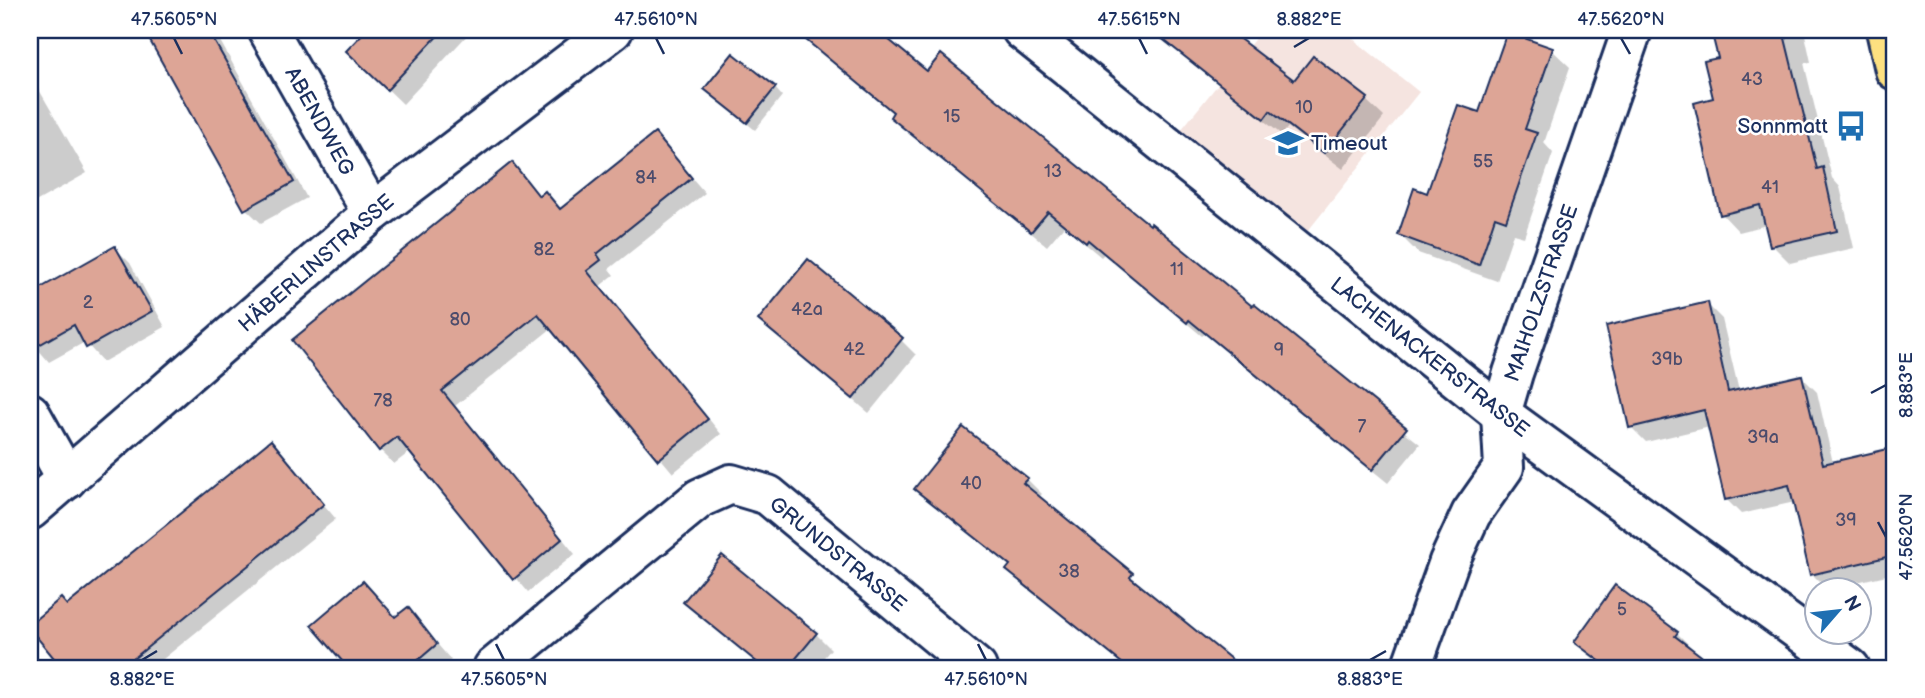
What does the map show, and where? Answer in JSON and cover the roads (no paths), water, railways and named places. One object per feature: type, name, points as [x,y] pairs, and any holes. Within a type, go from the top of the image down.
[{"type":"main road","points":[[1886,30],[1895,70]]},
{"type":"street","name":"ABENDWEG","points":[[268,30],[372,213]]},
{"type":"street","name":"HÄBERLINSTRASSE","points":[[30,510],[372,213],[613,30]]},
{"type":"street","name":"LACHENACKERSTRASSE","points":[[1022,30],[1501,414],[1850,668]]},
{"type":"street","name":"MAIHOLZSTRASSE","points":[[1412,668],[1454,550],[1471,514],[1504,467],[1501,414],[1632,30]]},
{"type":"street","points":[[30,413],[67,479]]},
{"type":"street","name":"GRUNDSTRASSE","points":[[493,668],[700,498],[731,484],[768,495],[977,668]]},
{"type":"place","name":"Sonnmatt","points":[[1851,126]]},
{"type":"place","name":"Timeout","points":[[1288,143]]}]
